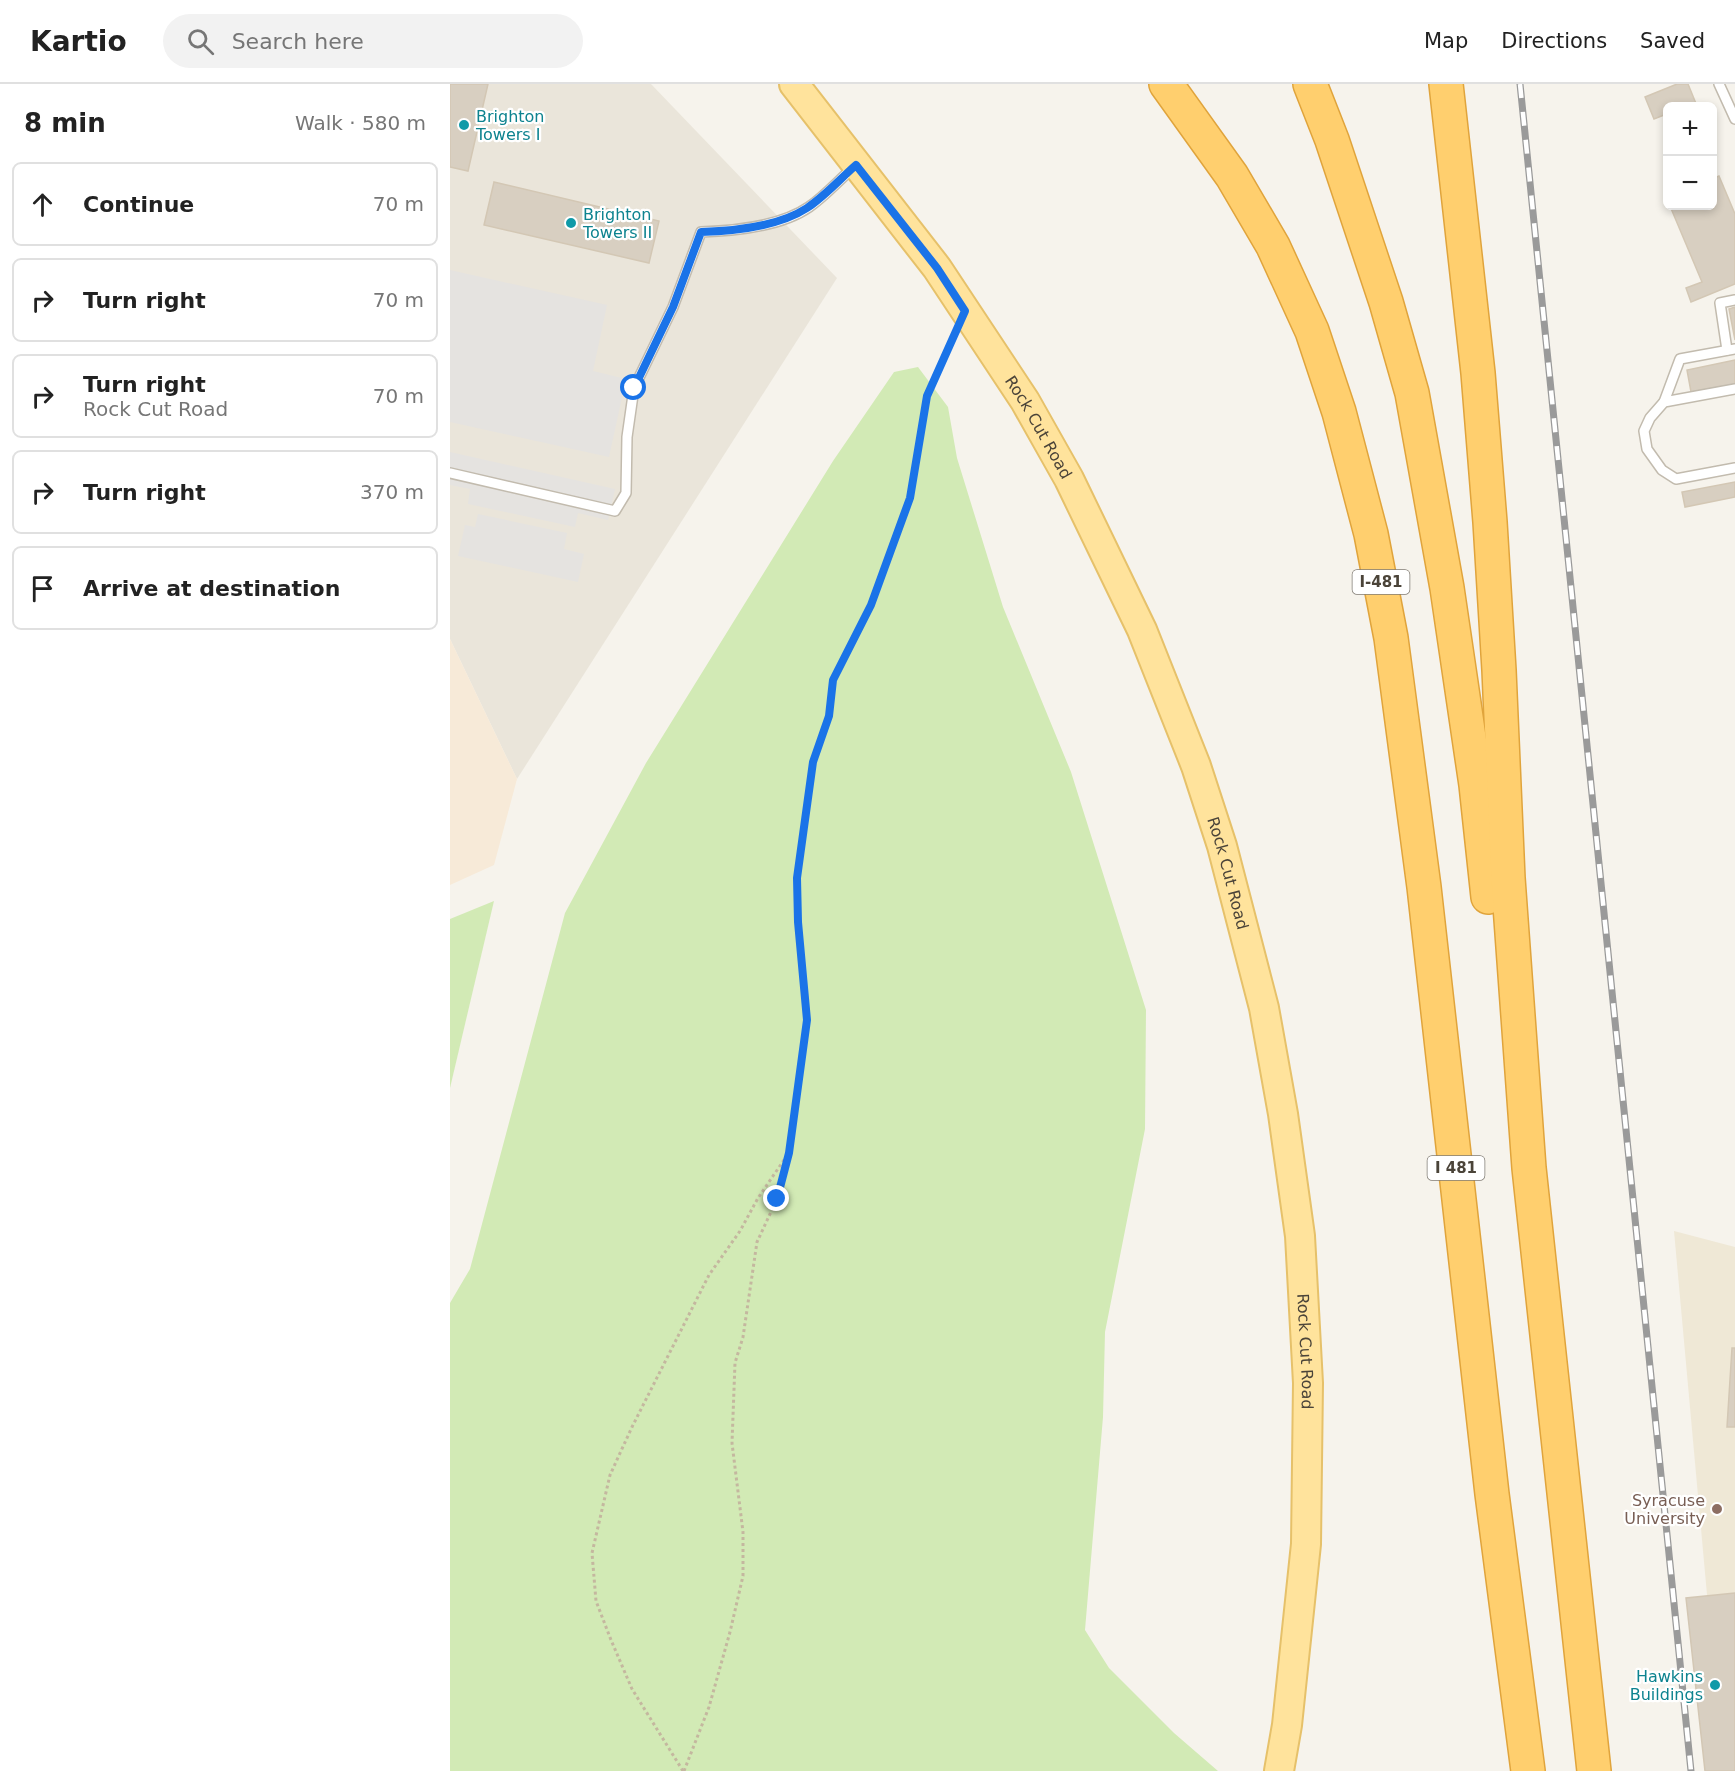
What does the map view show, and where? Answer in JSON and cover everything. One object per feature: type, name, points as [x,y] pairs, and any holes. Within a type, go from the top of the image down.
[{"type":"highway","name":"I-481","points":[[1166,84],[1232,176],[1273,246],[1312,331],[1339,412],[1371,534],[1391,639],[1417,841]]},
{"type":"highway","points":[[1310,84],[1332,140],[1386,302],[1412,393],[1447,588],[1476,785],[1496,963],[1529,1168]]},
{"type":"highway","points":[[1446,84],[1479,373],[1499,670],[1508,878],[1529,1168],[1594,1771]]},
{"type":"highway","name":"I 481","points":[[1417,841],[1492,1494],[1528,1771]]},
{"type":"highway","points":[[1492,1494],[1510,1771]]},
{"type":"main road","name":"Rock Cut Road","points":[[794,84],[937,268],[1025,401],[1069,479],[1143,630],[1196,766],[1222,846],[1264,1008],[1283,1114],[1299,1236],[1308,1383],[1306,1544],[1287,1725],[1279,1771]]},
{"type":"lane","points":[[1719,84],[1735,119]]},
{"type":"lane","points":[[450,473],[615,511],[626,493],[627,437],[634,388],[673,307],[701,232],[732,231],[787,219],[808,207],[856,165]]},
{"type":"lane","points":[[1735,300],[1720,303],[1731,349],[1680,359],[1664,402],[1650,418],[1644,431],[1647,449],[1662,470],[1676,479],[1735,468]]},
{"type":"lane","points":[[1664,402],[1735,389]]},
{"type":"path","points":[[684,1771],[709,1707],[743,1576],[743,1532],[732,1443],[735,1363],[743,1337],[757,1242],[777,1199],[789,1153],[807,1020],[798,922],[797,878],[813,762],[829,716],[833,680],[871,605],[910,498],[927,396],[965,311]]},
{"type":"path","points":[[684,1771],[633,1689],[611,1640],[596,1601],[592,1553],[610,1475],[632,1427],[709,1275],[789,1153]]},
{"type":"shaded area","points":[[450,84],[651,84],[837,278],[517,779],[450,639]]},
{"type":"shaded area","points":[[450,270],[607,305],[593,371],[626,379],[609,457],[450,422]]},
{"type":"shaded area","points":[[450,452],[615,489],[608,520],[578,513],[575,527],[468,504],[470,489],[450,485]]},
{"type":"shaded area","points":[[478,514],[567,533],[564,549],[584,554],[578,582],[458,556],[465,525],[475,527]]},
{"type":"shaded area","points":[[450,639],[517,779],[494,865],[450,885]]},
{"type":"shaded area","name":"Syracuse University","points":[[1674,1231],[1735,1247],[1735,1771],[1723,1771]]},
{"type":"green space","points":[[918,367],[948,407],[957,458],[1003,607],[1071,772],[1146,1010],[1145,1129],[1105,1332],[1103,1417],[1085,1630],[1109,1668],[1174,1733],[1218,1771],[450,1771],[450,1303],[470,1269],[565,913],[646,763],[833,461],[894,372]]},
{"type":"green space","points":[[494,901],[450,1088],[450,919]]},
{"type":"building","name":"Brighton Towers I","points":[[450,84],[488,84],[468,171],[450,167]]},
{"type":"building","points":[[1677,84],[1688,84],[1695,102],[1663,102],[1663,115],[1654,119],[1645,97]]},
{"type":"building","points":[[1719,176],[1735,214],[1735,284],[1691,302],[1686,288],[1702,282],[1672,210],[1717,210],[1717,177]]},
{"type":"building","name":"Brighton Towers II","points":[[494,182],[659,221],[649,263],[484,225]]},
{"type":"building","points":[[1735,307],[1735,340],[1729,309]]},
{"type":"building","points":[[1735,360],[1735,384],[1691,392],[1687,370]]},
{"type":"building","points":[[1735,482],[1735,497],[1685,507],[1682,492]]},
{"type":"building","points":[[1732,1348],[1735,1348],[1735,1427],[1727,1427]]},
{"type":"building","name":"Hawkins Buildings","points":[[1735,1593],[1735,1771],[1705,1771],[1686,1598]]},
{"type":"railway","points":[[1520,84],[1691,1771]]},
{"type":"place","name":"Brighton Towers I","points":[[464,125]]},
{"type":"place","name":"Brighton Towers II","points":[[571,223]]},
{"type":"place","name":"Syracuse University","points":[[1717,1509]]},
{"type":"place","name":"Hawkins Buildings","points":[[1715,1685]]},
{"type":"route","points":[[634,388],[673,307],[701,232],[732,231],[787,219],[808,207],[856,165],[937,268],[965,311],[927,396],[910,498],[871,605],[833,680],[829,716],[813,762],[797,878],[798,922],[807,1020],[789,1153],[777,1199]]}]
